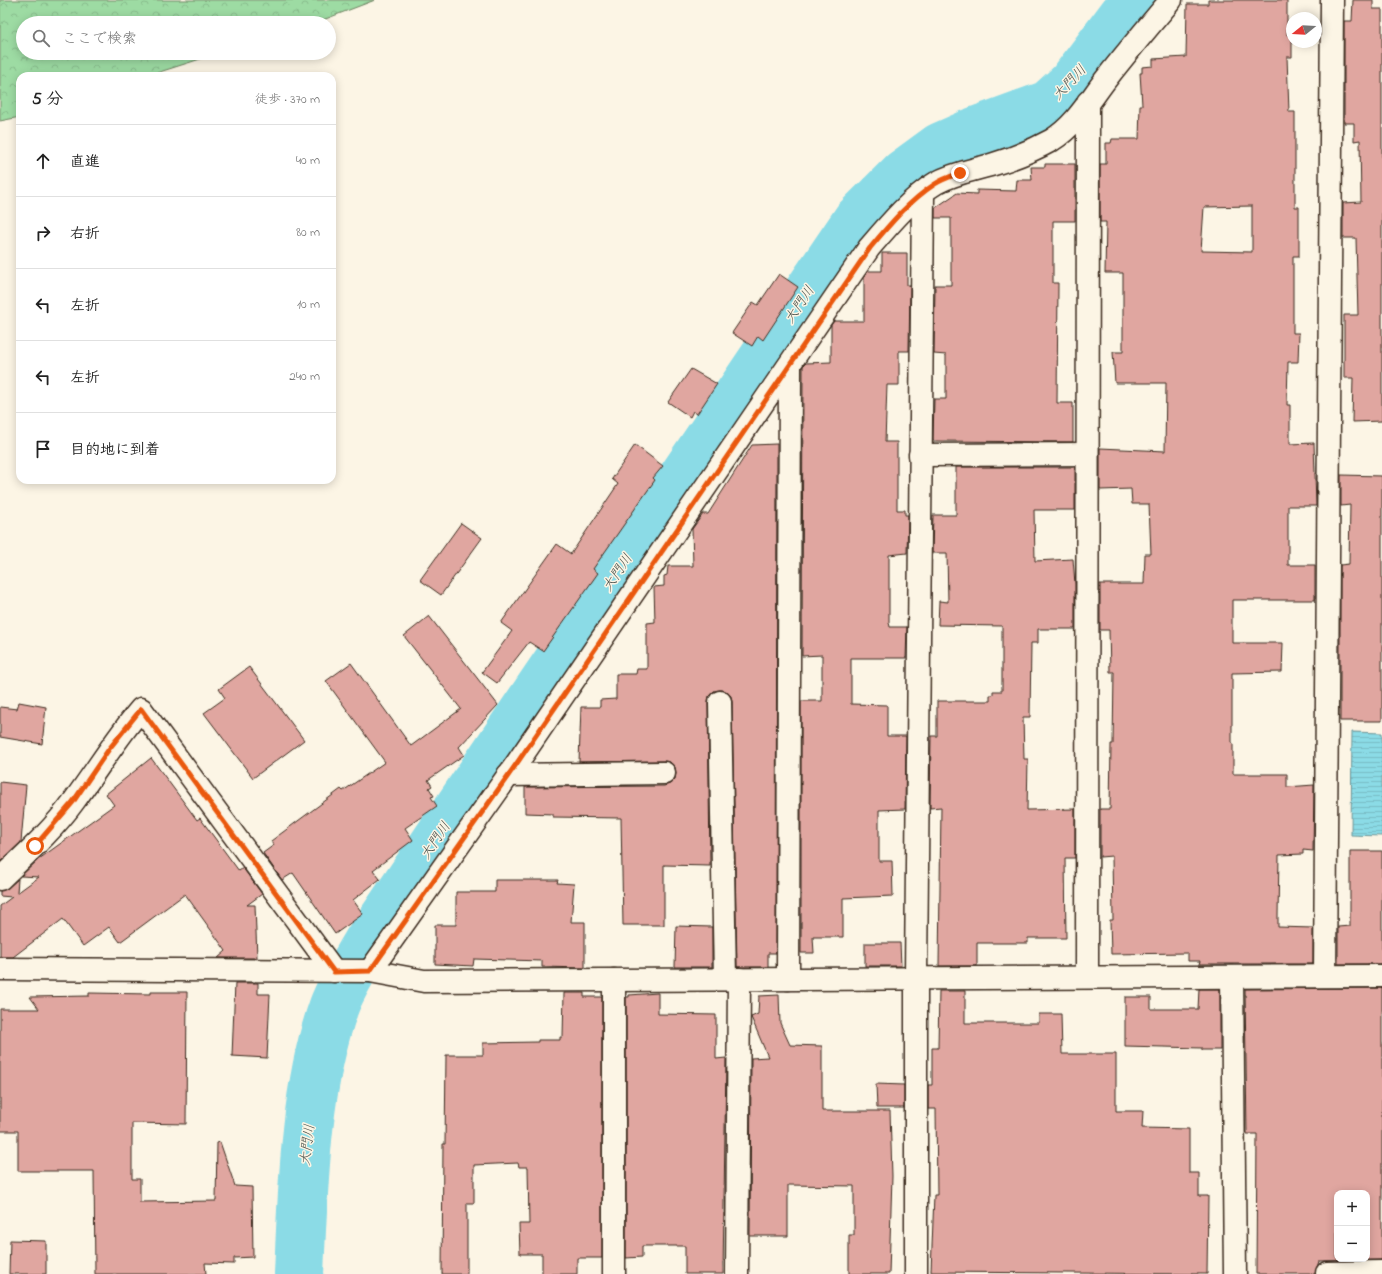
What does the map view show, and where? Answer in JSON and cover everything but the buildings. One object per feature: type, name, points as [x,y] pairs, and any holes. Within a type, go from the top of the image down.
[{"type":"street","points":[[370,971],[508,775],[870,248],[889,224],[936,184],[960,173],[1013,158],[1053,139],[1074,123],[1088,102],[1172,0]]},
{"type":"street","points":[[1325,976],[1332,0]]},
{"type":"street","points":[[1087,977],[1088,102]]},
{"type":"street","points":[[916,1274],[916,978],[923,194]]},
{"type":"street","points":[[788,979],[790,365]]},
{"type":"street","points":[[920,455],[1088,454]]},
{"type":"street","points":[[720,702],[732,979],[737,1274]]},
{"type":"street","points":[[0,880],[35,846],[73,802],[109,749],[141,709],[334,972]]},
{"type":"street","points":[[508,775],[664,773]]},
{"type":"street","points":[[0,969],[370,971],[424,981],[1382,976]]},
{"type":"street","points":[[1232,977],[1235,1274]]},
{"type":"street","points":[[614,980],[614,1274]]},
{"type":"street","points":[[1327,1273],[1382,1272]]},
{"type":"green space","points":[[0,0],[375,0],[333,16],[16,16],[16,60],[197,60],[160,72],[16,72],[16,118],[0,121]]},
{"type":"water","points":[[1352,732],[1382,733],[1382,836],[1351,835]]},
{"type":"waterway","name":"大門川","points":[[299,1274],[307,1138],[317,1070],[324,1037],[337,998],[345,981],[369,941],[857,221],[904,174],[941,147],[975,132],[1049,105],[1072,84],[1135,0]]},
{"type":"route","points":[[35,846],[73,802],[125,727],[141,709],[334,972],[370,971],[517,763],[870,248],[889,224],[906,207],[936,184],[960,173]]}]
